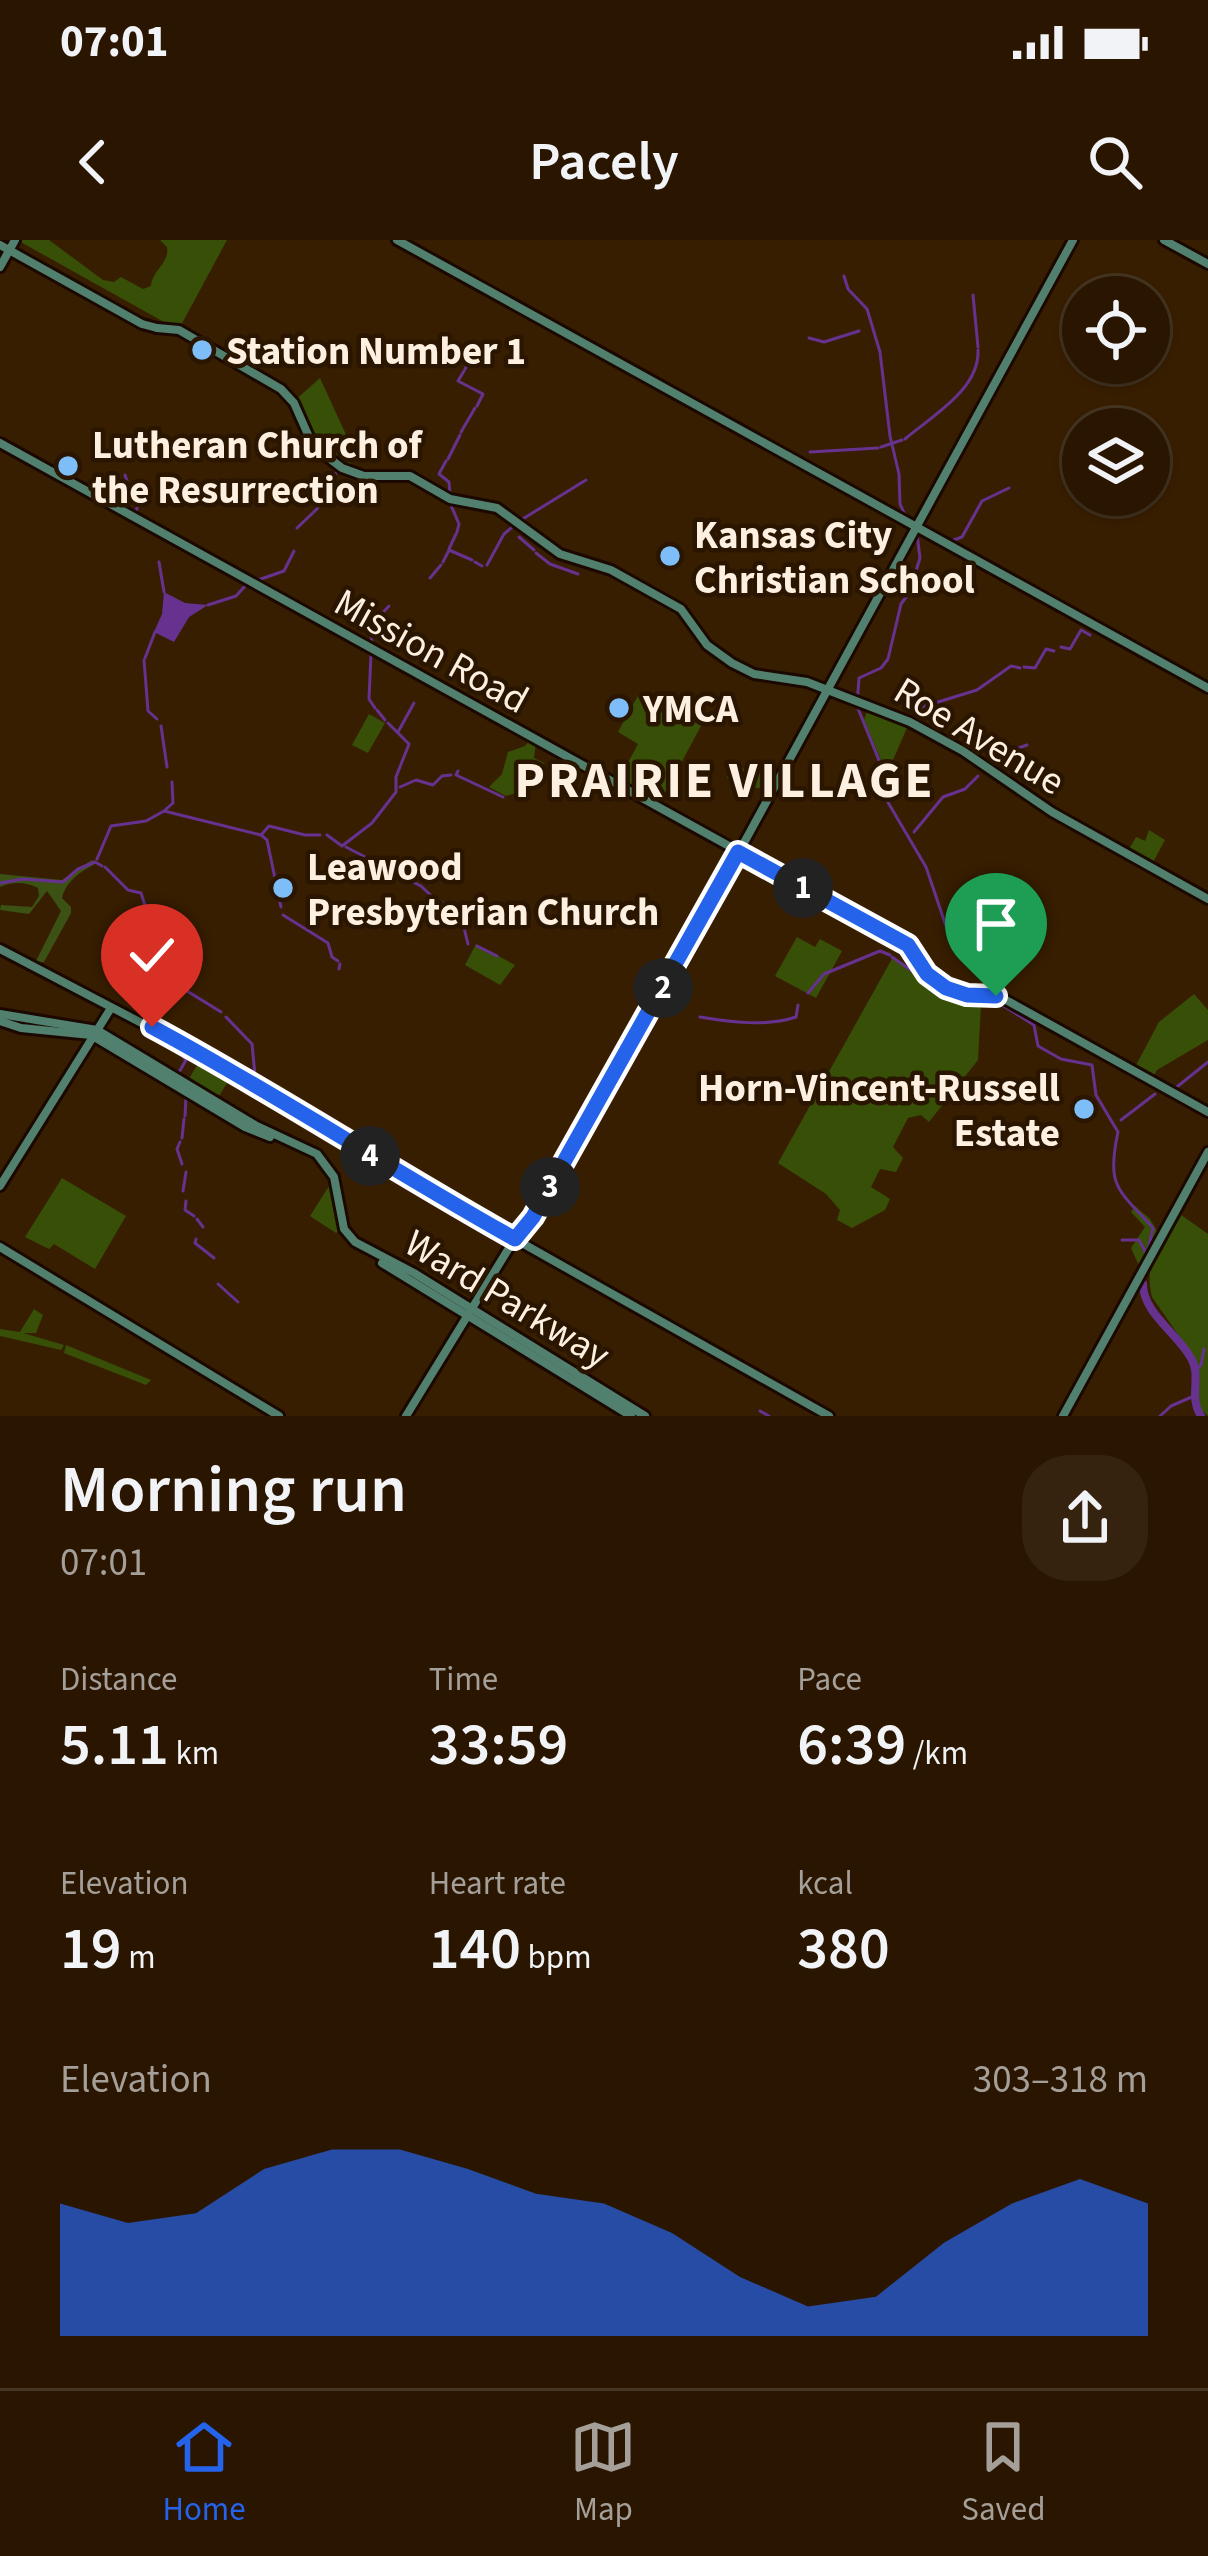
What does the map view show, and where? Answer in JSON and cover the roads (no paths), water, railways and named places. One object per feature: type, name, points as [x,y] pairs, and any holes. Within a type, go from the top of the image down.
[{"type":"main road","points":[[398,240],[1208,688]]},
{"type":"main road","points":[[406,1416],[617,1068],[1073,240]]},
{"type":"main road","points":[[1165,240],[1208,264]]},
{"type":"main road","points":[[0,267],[8,245]]},
{"type":"main road","name":"Roe Avenue","points":[[8,245],[142,324],[180,332],[281,389],[294,404],[314,446],[342,468],[364,476],[410,476],[450,499],[497,508],[560,554],[611,570],[681,609],[711,650],[746,671],[826,688],[933,734],[1052,812],[1208,899]]},
{"type":"main road","name":"Mission Road","points":[[0,443],[908,945],[927,974],[946,988],[1006,1000],[1208,1112]]},
{"type":"main road","points":[[0,948],[220,1064],[519,1235],[526,1245],[830,1416]]},
{"type":"main road","points":[[0,1186],[111,1007]]},
{"type":"main road","name":"Ward Parkway","points":[[0,1018],[95,1034],[255,1125],[317,1154],[334,1177],[350,1238],[627,1412],[645,1416]]},
{"type":"main road","points":[[1063,1416],[1208,1152]]},
{"type":"main road","points":[[0,1247],[279,1416]]},
{"type":"waterway","points":[[844,276],[848,289],[867,309],[880,352],[905,515]]},
{"type":"waterway","points":[[973,295],[978,347]]},
{"type":"waterway","points":[[809,338],[824,342],[859,331]]},
{"type":"waterway","points":[[905,439],[963,389],[977,364],[978,350]]},
{"type":"waterway","points":[[465,369],[469,361]]},
{"type":"waterway","points":[[464,371],[458,381],[483,394],[477,406]]},
{"type":"waterway","points":[[461,432],[475,408]]},
{"type":"waterway","points":[[448,459],[460,435]]},
{"type":"waterway","points":[[881,447],[902,440]]},
{"type":"waterway","points":[[810,452],[878,448]]},
{"type":"waterway","points":[[446,461],[439,474],[449,482],[450,495]]},
{"type":"waterway","points":[[297,528],[317,509],[337,471]]},
{"type":"waterway","points":[[125,475],[128,485]]},
{"type":"waterway","points":[[521,520],[586,480]]},
{"type":"waterway","points":[[951,541],[962,537],[982,501],[1009,488]]},
{"type":"waterway","points":[[136,511],[140,500]]},
{"type":"waterway","points":[[450,503],[459,524],[457,532]]},
{"type":"waterway","points":[[487,565],[504,534],[517,523]]},
{"type":"waterway","points":[[449,549],[456,534]]},
{"type":"waterway","points":[[917,534],[920,558],[901,604],[888,659],[881,668],[859,678],[857,706],[883,770],[886,799],[926,867],[946,926]]},
{"type":"waterway","points":[[519,537],[534,550]]},
{"type":"waterway","points":[[443,562],[449,550],[472,560]]},
{"type":"waterway","points":[[258,580],[284,571],[294,551]]},
{"type":"waterway","points":[[536,553],[578,574]]},
{"type":"waterway","points":[[159,562],[164,592]]},
{"type":"waterway","points":[[475,562],[482,566]]},
{"type":"waterway","points":[[430,578],[441,565]]},
{"type":"waterway","points":[[208,605],[236,596],[245,586]]},
{"type":"waterway","points":[[372,644],[370,626],[389,606]]},
{"type":"waterway","points":[[1061,647],[1070,649],[1081,630],[1090,635]]},
{"type":"waterway","points":[[145,658],[155,632]]},
{"type":"waterway","points":[[1024,667],[1035,668],[1046,649],[1054,651]]},
{"type":"waterway","points":[[371,654],[369,699],[375,708]]},
{"type":"waterway","points":[[144,660],[148,711],[157,719]]},
{"type":"waterway","points":[[912,710],[977,690],[1011,666],[1020,668]]},
{"type":"waterway","points":[[398,732],[414,703]]},
{"type":"waterway","points":[[377,710],[385,720]]},
{"type":"waterway","points":[[327,835],[342,846],[372,823],[396,792],[396,777],[409,744],[388,723]]},
{"type":"waterway","points":[[161,726],[167,767]]},
{"type":"waterway","points":[[1010,755],[1027,745]]},
{"type":"waterway","points":[[996,766],[1008,758]]},
{"type":"waterway","points":[[458,771],[456,775],[503,797]]},
{"type":"waterway","points":[[400,787],[416,780],[433,785],[451,775]]},
{"type":"waterway","points":[[914,832],[943,797],[965,789],[978,776]]},
{"type":"waterway","points":[[164,811],[173,803],[172,782]]},
{"type":"waterway","points":[[97,859],[111,826],[146,821],[164,811],[261,835],[269,826],[320,835]]},
{"type":"waterway","points":[[261,835],[267,840],[281,907]]},
{"type":"waterway","points":[[346,847],[392,871]]},
{"type":"waterway","points":[[0,883],[23,879],[63,882],[95,862],[102,866]]},
{"type":"waterway","points":[[105,867],[128,890],[141,893],[148,915]]},
{"type":"waterway","points":[[395,873],[421,886],[438,902]]},
{"type":"waterway","points":[[443,903],[454,906],[461,922]]},
{"type":"waterway","points":[[283,915],[328,943],[338,961]]},
{"type":"waterway","points":[[150,918],[156,923],[156,935],[178,949],[184,979],[179,986],[221,1012]]},
{"type":"waterway","points":[[464,928],[468,944]]},
{"type":"waterway","points":[[477,946],[497,956]]},
{"type":"waterway","points":[[808,993],[824,974],[880,951],[890,955]]},
{"type":"waterway","points":[[892,957],[935,987]]},
{"type":"waterway","points":[[339,969],[340,964]]},
{"type":"waterway","points":[[159,1001],[160,992],[177,984]]},
{"type":"waterway","points":[[934,984],[942,993],[1004,1006],[1034,1025],[1038,1046],[1061,1059],[1092,1065],[1096,1095],[1118,1132],[1113,1165],[1118,1186],[1153,1228],[1145,1263]]},
{"type":"waterway","points":[[700,1017],[773,1022],[796,1017],[798,1005]]},
{"type":"waterway","points":[[226,1017],[252,1044],[255,1075]]},
{"type":"waterway","points":[[174,1046],[186,1060],[178,1074]]},
{"type":"waterway","points":[[1173,1090],[1208,1062]]},
{"type":"waterway","points":[[1121,1120],[1155,1094]]},
{"type":"waterway","points":[[185,1116],[186,1097]]},
{"type":"waterway","points":[[182,1138],[184,1119]]},
{"type":"waterway","points":[[180,1142],[177,1149],[182,1164]]},
{"type":"waterway","points":[[183,1191],[186,1172]]},
{"type":"waterway","points":[[186,1201],[185,1210],[194,1216]]},
{"type":"waterway","points":[[197,1219],[203,1227]]},
{"type":"waterway","points":[[196,1239],[214,1258]]},
{"type":"waterway","points":[[1122,1240],[1139,1240],[1146,1253]]},
{"type":"waterway","points":[[218,1284],[238,1302]]},
{"type":"waterway","points":[[1143,1284],[1154,1314],[1191,1358],[1201,1416]]},
{"type":"waterway","points":[[1195,1371],[1204,1349]]},
{"type":"waterway","points":[[1171,1406],[1194,1396]]},
{"type":"waterway","points":[[1160,1416],[1170,1407]]},
{"type":"waterway","points":[[760,1411],[769,1416]]},
{"type":"place","name":"Station Number 1","points":[[202,350]]},
{"type":"place","name":"Lutheran Church of the Resurrection","points":[[68,466]]},
{"type":"place","name":"Kansas City Christian School","points":[[670,556]]},
{"type":"place","name":"YMCA","points":[[619,708]]},
{"type":"place","name":"Leawood Presbyterian Church","points":[[283,888]]},
{"type":"place","name":"Horn-Vincent-Russell Estate","points":[[1084,1109]]},
{"type":"district","name":"PRAIRIE VILLAGE","points":[[725,779]]}]
